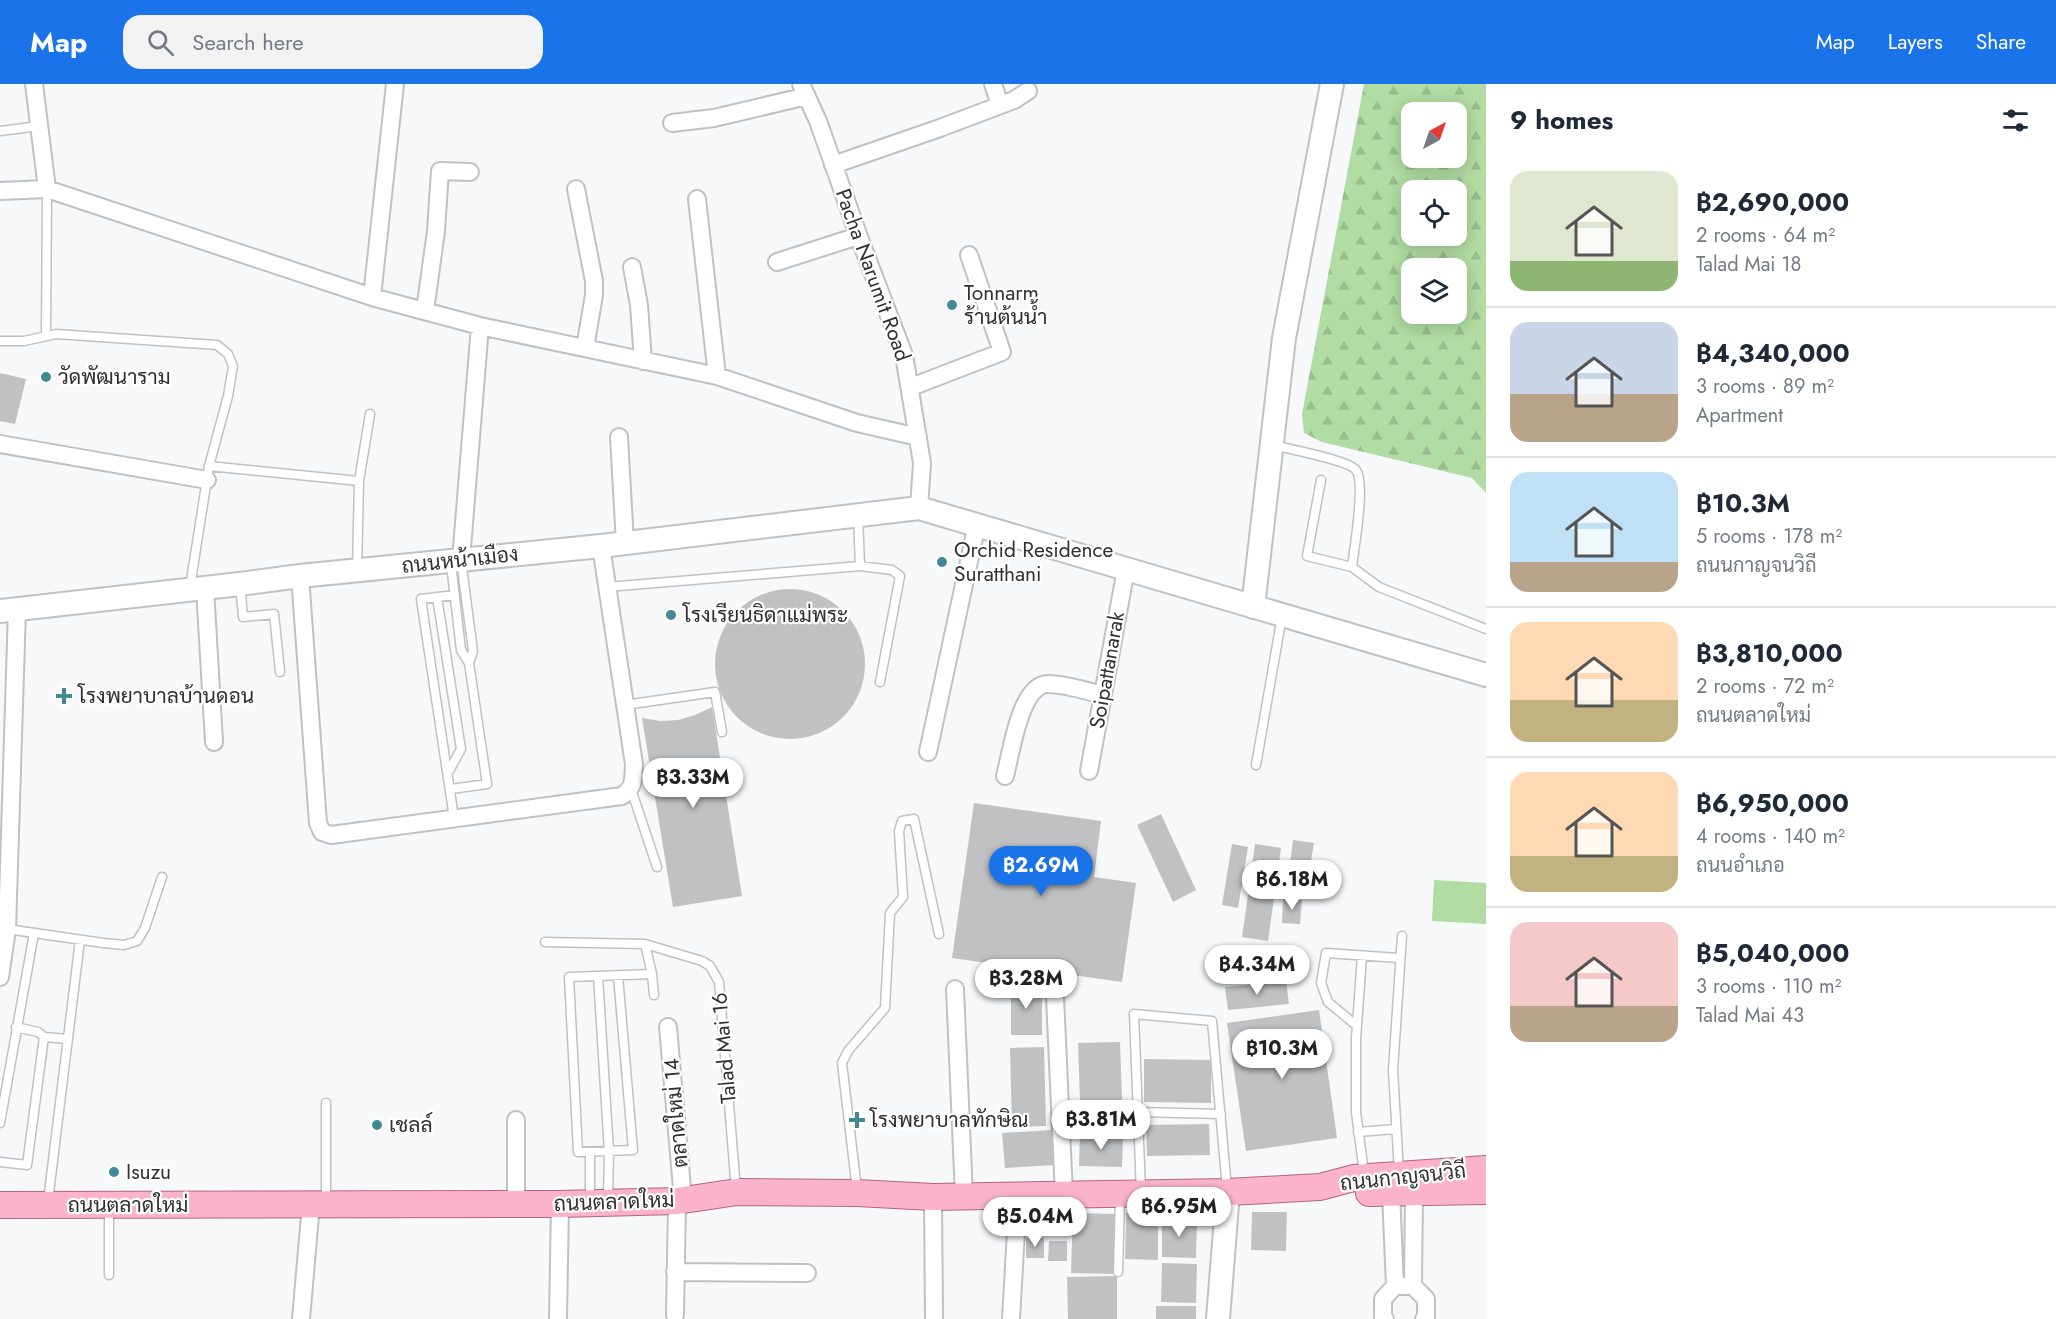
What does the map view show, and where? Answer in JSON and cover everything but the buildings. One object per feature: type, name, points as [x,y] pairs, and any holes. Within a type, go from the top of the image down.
[{"type":"main road","name":"ถนนกาญจนวิถี","points":[[1320,1187],[1355,1193],[1486,1169]]},
{"type":"main road","name":"ถนนกาญจนวิถี","points":[[1228,1192],[1320,1187],[1364,1177],[1402,1186],[1486,1191]]},
{"type":"main road","name":"ถนนตลาดใหม่","points":[[0,1205],[560,1204],[680,1201],[737,1192],[857,1193],[933,1197],[1228,1192]]},
{"type":"street","points":[[34,84],[47,189]]},
{"type":"street","points":[[372,297],[395,84]]},
{"type":"street","points":[[993,84],[1000,105]]},
{"type":"street","points":[[1253,608],[1284,338],[1332,84]]},
{"type":"street","points":[[672,123],[714,118],[804,90]]},
{"type":"street","name":"Pacha Narumit Road","points":[[804,90],[818,121],[858,236],[904,355],[922,463],[919,508]]},
{"type":"street","points":[[833,165],[940,128],[1000,105],[1028,91]]},
{"type":"street","points":[[425,311],[436,231],[440,171],[470,172]]},
{"type":"street","points":[[0,191],[47,189],[372,297],[480,326],[717,376],[857,423],[918,437]]},
{"type":"street","points":[[576,189],[594,280],[594,295],[585,348]]},
{"type":"street","points":[[697,199],[717,376]]},
{"type":"street","points":[[777,262],[858,236]]},
{"type":"street","points":[[910,387],[1002,352],[969,255]]},
{"type":"street","points":[[632,267],[639,305],[643,361]]},
{"type":"street","points":[[456,560],[480,326]]},
{"type":"street","points":[[618,437],[625,543]]},
{"type":"street","points":[[0,444],[208,473]]},
{"type":"street","points":[[919,508],[1486,675]]},
{"type":"street","name":"ถนนหน้าเมือง","points":[[9,610],[300,576],[601,546],[919,508]]},
{"type":"street","points":[[928,752],[977,524]]},
{"type":"street","points":[[300,576],[318,823],[322,832],[331,835],[622,796],[631,789],[634,764],[601,546]]},
{"type":"street","name":"Soipattanarak","points":[[1089,771],[1126,569]]},
{"type":"street","points":[[198,589],[214,742]]},
{"type":"street","points":[[0,976],[7,929],[9,610]]},
{"type":"street","points":[[1005,776],[1024,702],[1036,688],[1049,684],[1103,694]]},
{"type":"street","points":[[955,989],[964,1196]]},
{"type":"street","points":[[1055,997],[1064,1195]]},
{"type":"street","name":"ตลาดใหม่ 14","points":[[668,1027],[680,1201],[675,1272],[675,1316]]},
{"type":"street","points":[[516,1120],[516,1204]]},
{"type":"street","points":[[1385,1319],[1383,1299],[1395,1286],[1402,1186]]},
{"type":"street","points":[[1402,1186],[1413,1286],[1426,1299],[1427,1318]]},
{"type":"street","points":[[1218,1319],[1228,1192]]},
{"type":"street","points":[[1011,1319],[1017,1196]]},
{"type":"street","points":[[933,1197],[934,1319]]},
{"type":"street","points":[[301,1319],[318,1204]]},
{"type":"street","points":[[558,1319],[560,1204]]},
{"type":"street","points":[[675,1272],[807,1273]]},
{"type":"street","points":[[1395,1286],[1413,1286]]},
{"type":"lane","points":[[0,131],[39,126]]},
{"type":"lane","points":[[46,336],[47,189]]},
{"type":"lane","points":[[0,341],[24,341],[56,334],[217,345],[228,354],[233,366],[228,396],[208,473],[198,589]]},
{"type":"lane","points":[[357,570],[359,481],[370,414]]},
{"type":"lane","points":[[1272,445],[1355,468],[1360,478],[1358,528],[1352,567]]},
{"type":"lane","points":[[208,473],[359,481]]},
{"type":"lane","points":[[1321,480],[1307,556],[1352,567],[1379,587],[1486,629]]},
{"type":"lane","points":[[858,515],[860,566]]},
{"type":"lane","points":[[451,789],[487,784],[469,663],[461,650],[455,595],[456,560]]},
{"type":"lane","points":[[456,560],[473,651],[469,663]]},
{"type":"lane","points":[[607,587],[860,566],[892,570],[900,576],[880,682]]},
{"type":"lane","points":[[240,584],[243,617],[274,614],[280,672]]},
{"type":"lane","points":[[454,818],[421,600],[455,595]]},
{"type":"lane","points":[[437,597],[461,749],[448,771]]},
{"type":"lane","points":[[1256,765],[1282,616]]},
{"type":"lane","points":[[625,705],[715,692],[722,732]]},
{"type":"lane","points":[[631,789],[657,867]]},
{"type":"lane","points":[[857,1193],[842,1063],[848,1051],[885,1008],[890,913],[903,897],[899,831],[902,821],[914,819],[939,934]]},
{"type":"lane","points":[[7,929],[124,945],[137,941],[145,928],[162,877]]},
{"type":"lane","points":[[0,1124],[34,933]]},
{"type":"lane","points":[[1402,936],[1393,1070],[1402,1186]]},
{"type":"lane","points":[[48,1205],[80,940]]},
{"type":"lane","name":"Talad Mai 16","points":[[545,942],[645,944],[702,961],[710,966],[719,982],[737,1192]]},
{"type":"lane","points":[[645,944],[654,995]]},
{"type":"lane","points":[[1357,1026],[1328,1002],[1321,982],[1326,953],[1399,958]]},
{"type":"lane","points":[[1362,956],[1357,1026],[1356,1112],[1364,1177]]},
{"type":"lane","points":[[618,976],[633,1150],[578,1152],[569,977],[652,974]]},
{"type":"lane","points":[[598,976],[609,1152],[599,1203]]},
{"type":"lane","points":[[1118,1272],[1130,1194],[1138,1112],[1134,1014],[1212,1021],[1228,1192]]},
{"type":"lane","points":[[16,1027],[38,1032],[44,1037],[68,1039]]},
{"type":"lane","points":[[0,1162],[27,1165],[44,1037]]},
{"type":"lane","points":[[318,1204],[326,1103]]},
{"type":"lane","points":[[1138,1112],[1221,1114]]},
{"type":"lane","points":[[1358,1132],[1396,1129]]},
{"type":"lane","points":[[590,1153],[599,1203]]},
{"type":"lane","points":[[109,1205],[109,1275]]},
{"type":"green space","points":[[1364,84],[1486,84],[1486,493],[1472,478],[1322,442],[1304,433],[1302,414]]},
{"type":"green space","points":[[1434,880],[1486,883],[1486,924],[1432,921]]},
{"type":"place","name":"Tonnarm ร้านต้นน้ำ","points":[[952,305]]},
{"type":"place","name":"วัดพัฒนาราม","points":[[46,377]]},
{"type":"place","name":"Orchid Residence Suratthani","points":[[942,562]]},
{"type":"place","name":"โรงเรียนธิดาแม่พระ","points":[[671,615]]},
{"type":"place","name":"โรงพยาบาลบ้านดอน","points":[[64,696]]},
{"type":"place","name":"โรงพยาบาลทักษิณ","points":[[857,1120]]},
{"type":"place","name":"เชลล์","points":[[377,1125]]},
{"type":"place","name":"Isuzu","points":[[114,1172]]}]
